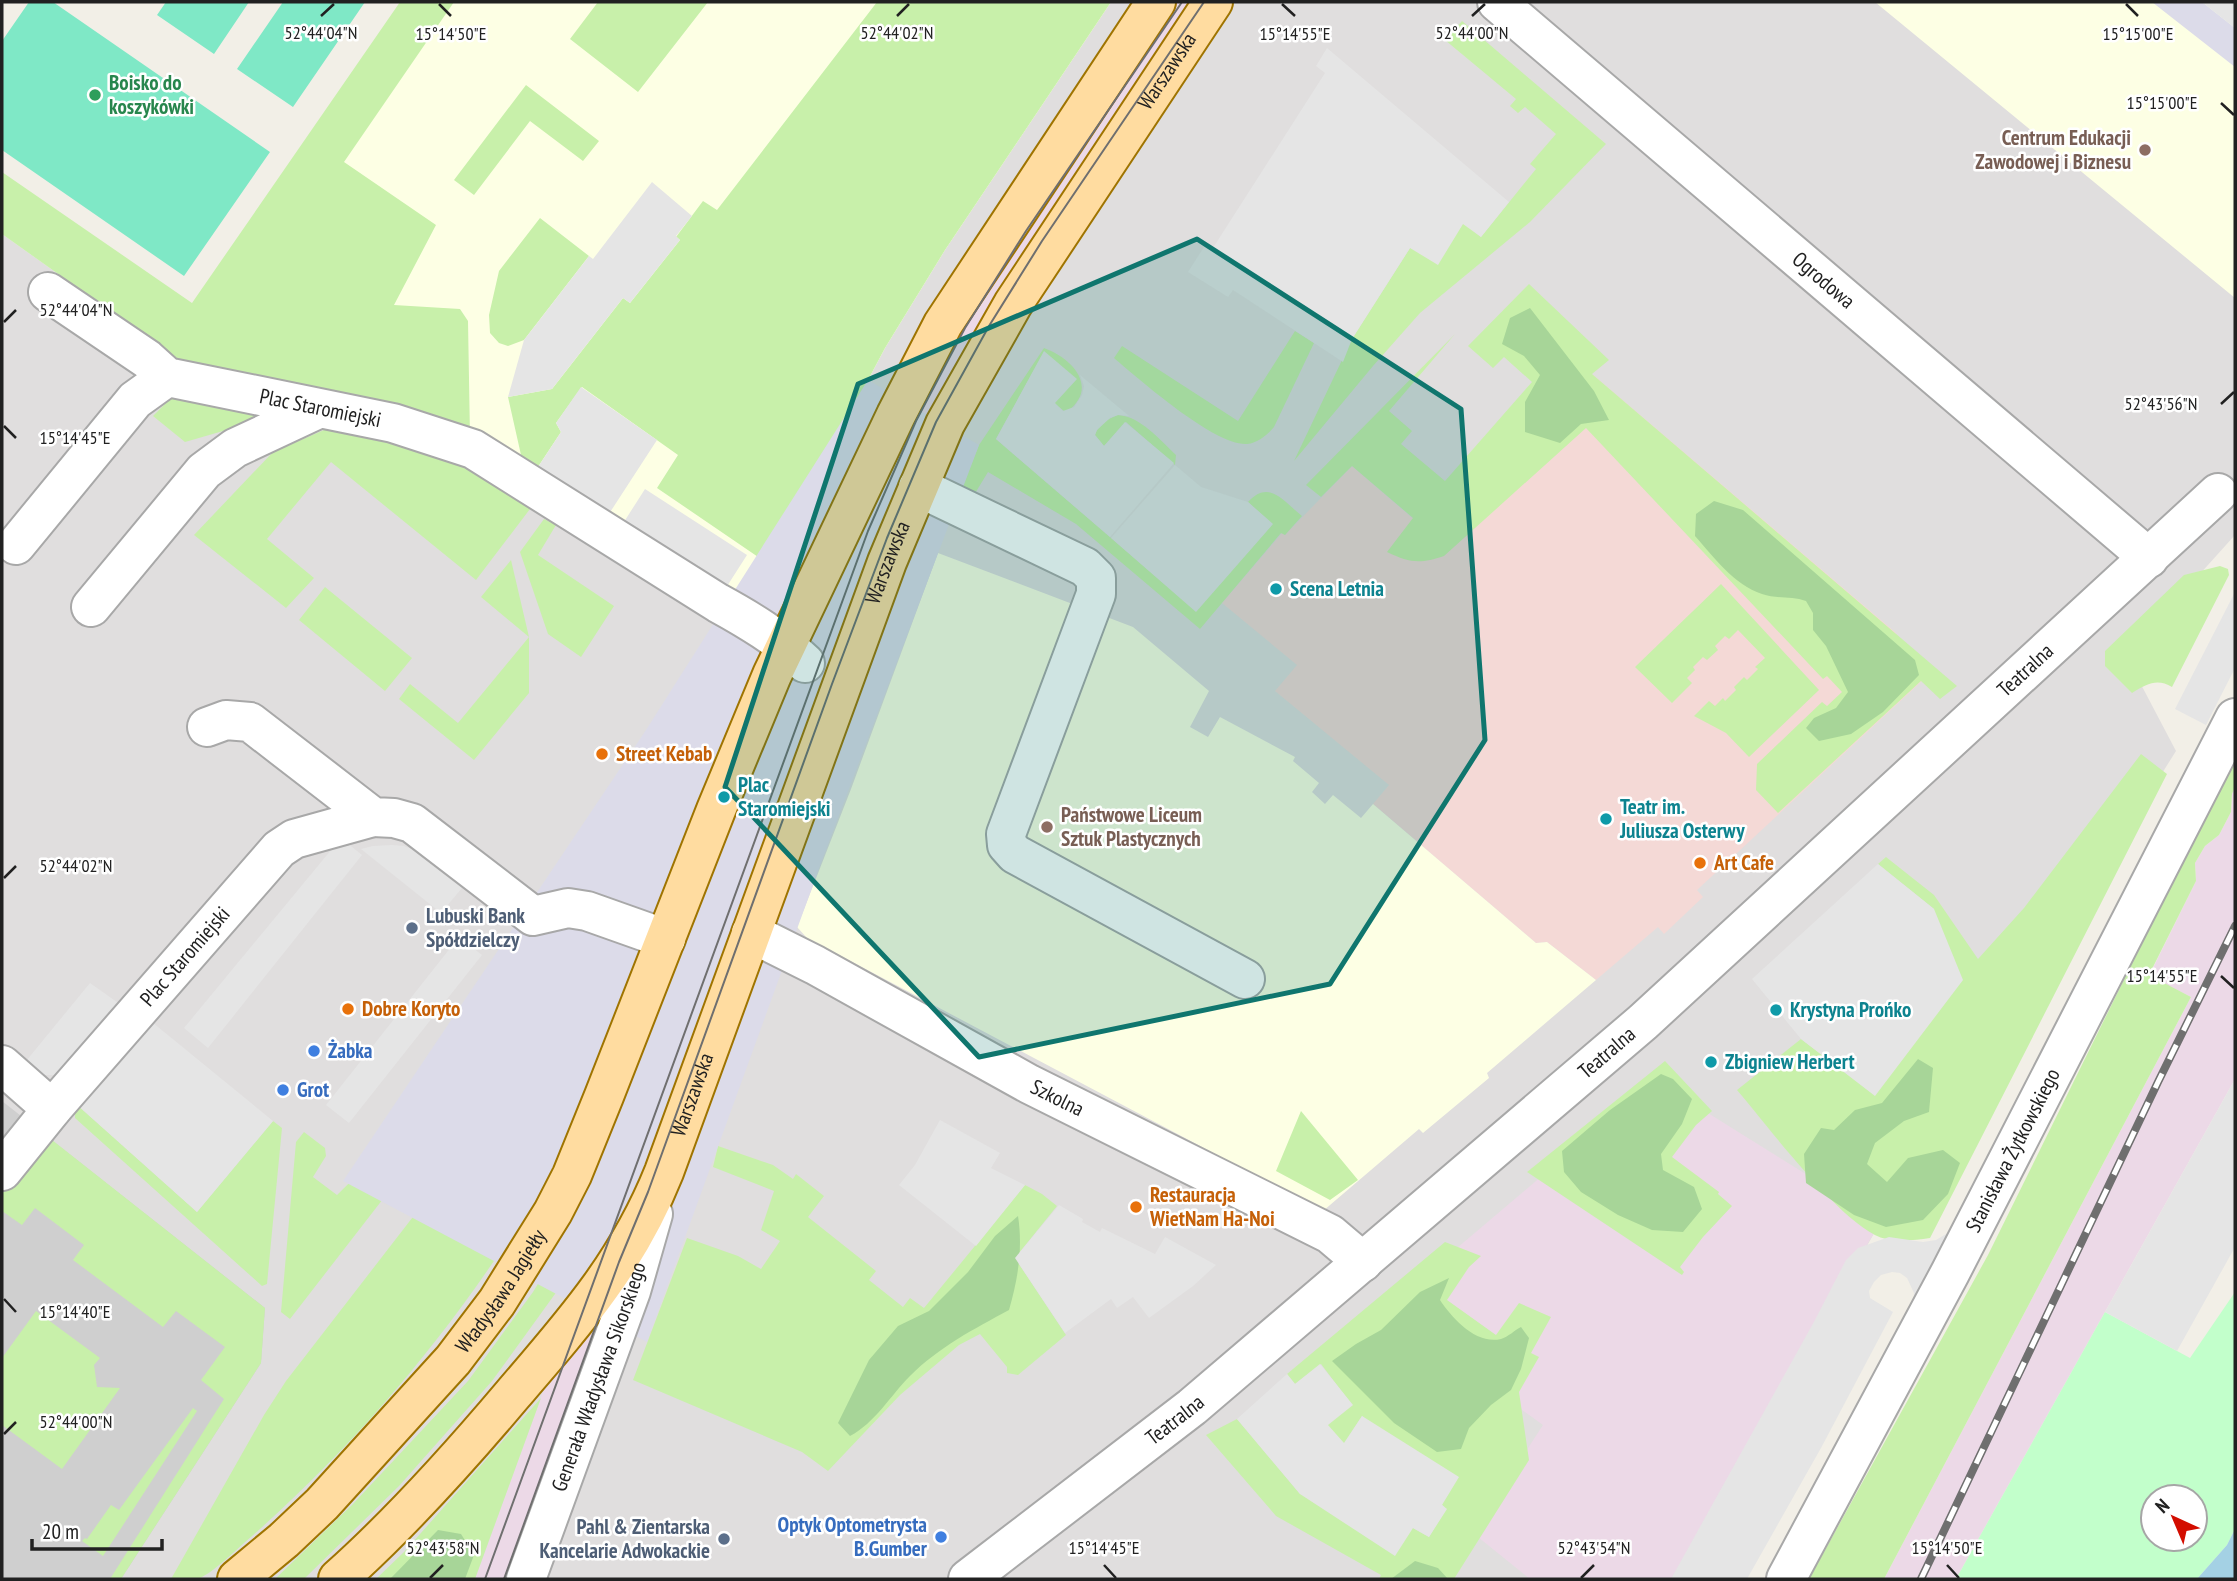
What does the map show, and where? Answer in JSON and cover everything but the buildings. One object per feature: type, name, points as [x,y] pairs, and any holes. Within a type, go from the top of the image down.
[{"type":"main road","points":[[666,939],[788,661],[852,504],[943,324],[1156,2]]},
{"type":"main road","name":"Warszawska","points":[[664,1172],[833,708],[918,486],[945,424],[1013,304],[1213,2]]},
{"type":"main road","name":"Władysława Jagiełły","points":[[237,1579],[284,1540],[357,1467],[453,1360],[497,1302],[572,1175],[666,939]]},
{"type":"main road","points":[[338,1579],[377,1543],[453,1462],[569,1328],[636,1235],[664,1172]]},
{"type":"street","name":"Ogrodowa","points":[[1497,2],[2149,558]]},
{"type":"street","name":"Plac Staromiejski","points":[[48,292],[147,359],[167,377],[393,423],[473,449],[718,603],[750,620],[788,661],[817,670],[832,684],[833,708]]},
{"type":"street","points":[[16,545],[135,400],[167,377]]},
{"type":"street","points":[[92,607],[204,471],[235,448],[318,409]]},
{"type":"street","points":[[918,486],[1085,567],[1096,578],[1096,594],[1006,834],[1007,845],[1015,854],[1245,979]]},
{"type":"street","name":"Teatralna","points":[[968,1579],[1192,1407],[1643,1023],[2218,493]]},
{"type":"street","name":"Stanisława Żytkowskiego","points":[[1786,1579],[1956,1261],[2235,718]]},
{"type":"street","name":"Plac Staromiejski","points":[[207,727],[226,720],[250,722],[373,817]]},
{"type":"street","name":"Plac Staromiejski","points":[[2,1171],[52,1109],[279,849],[294,839],[373,817],[394,818],[412,823],[533,916],[568,908],[587,911],[666,939]]},
{"type":"street","name":"Szkolna","points":[[751,933],[815,965],[1029,1084],[1330,1234],[1363,1262]]},
{"type":"street","points":[[2,1065],[52,1109]]},
{"type":"street","name":"Generała Władysława Sikorskiego","points":[[526,1579],[631,1291],[664,1172]]},
{"type":"highlighted area","points":[[1197,239],[1461,409],[1485,740],[1330,984],[979,1057],[725,787],[858,384]]},
{"type":"shaded area","points":[[422,2],[1111,2],[945,250],[885,348],[770,565],[733,601],[297,387],[179,360]]},
{"type":"shaded area","points":[[1111,2],[2235,2],[2235,535],[2126,656],[2176,751],[1881,1221],[1678,1579],[2,1579],[2,234],[179,360],[297,387],[770,565],[885,348],[945,250]]},
{"type":"shaded area","points":[[1171,2],[1213,2],[1000,322],[515,1579],[475,1579],[836,585],[969,305]]},
{"type":"shaded area","name":"Centrum Edukacji Zawodowej i Biznesu","points":[[1875,2],[2235,2],[2235,298]]},
{"type":"shaded area","points":[[2152,2],[2202,2],[2235,28],[2235,67]]},
{"type":"shaded area","points":[[2202,2],[2235,2],[2235,28]]},
{"type":"shaded area","points":[[1327,48],[1509,202],[1481,237],[1463,224],[1438,265],[1410,248],[1352,339],[1343,362],[1233,290],[1228,297],[1188,272],[1204,247],[1211,251],[1325,73],[1316,66]]},
{"type":"shaded area","points":[[652,182],[692,216],[676,236],[680,240],[630,303],[623,298],[552,389],[508,397],[524,340],[589,256],[593,259]]},
{"type":"shaded area","points":[[1044,351],[1077,379],[1055,403],[1063,411],[1074,407],[1082,395],[1084,386],[1080,375],[1129,416],[1118,415],[1110,418],[1097,430],[1095,435],[1104,446],[1125,422],[1174,463],[1110,537],[996,439]]},
{"type":"shaded area","name":"Teatr im. Juliusza Osterwy","points":[[1592,374],[1895,632],[1922,681],[1697,890],[1703,897],[1664,934],[1658,927],[1596,980],[1547,942],[1536,943],[1373,804],[1389,785],[1275,691],[1297,665],[1222,603],[1282,533],[1285,535],[1352,466],[1432,535]]},
{"type":"shaded area","name":"Plac Staromiejski","points":[[868,380],[979,445],[821,863],[647,1342],[343,1181],[646,730]]},
{"type":"shaded area","points":[[581,387],[657,440],[605,520],[534,473],[561,432],[556,423]]},
{"type":"shaded area","points":[[1175,465],[1201,487],[1248,502],[1273,524],[1196,612],[1111,538]]},
{"type":"shaded area","points":[[645,489],[747,555],[722,594],[622,525]]},
{"type":"shaded area","name":"Państwowe Liceum Sztuk Plastycznych","points":[[938,553],[1133,627],[1209,691],[1190,727],[1208,737],[1220,717],[1295,757],[1293,761],[1319,783],[1312,792],[1325,804],[1333,795],[1361,818],[1373,804],[1536,943],[1547,942],[1596,980],[1487,1073],[1489,1078],[1423,1133],[1419,1129],[1323,1211],[807,938],[797,927]]},
{"type":"shaded area","points":[[2235,592],[2235,668],[2206,725],[2175,709]]},
{"type":"shaded area","points":[[2235,787],[2235,1079],[1956,1579],[1884,1579],[2191,997],[2149,976],[2196,881],[2195,863],[2205,846],[2219,835],[2231,812]]},
{"type":"shaded area","points":[[341,838],[362,855],[208,1048],[184,1028]]},
{"type":"shaded area","points":[[404,846],[427,855],[467,882],[441,913],[361,849]]},
{"type":"shaded area","points":[[1878,864],[1934,909],[1963,980],[1875,1096],[1801,1039],[1752,979]]},
{"type":"shaded area","points":[[459,937],[482,955],[349,1123],[326,1105]]},
{"type":"shaded area","points":[[90,983],[124,1007],[61,1075],[40,1075],[22,1066]]},
{"type":"shaded area","points":[[147,1018],[273,1121],[197,1212],[75,1103]]},
{"type":"shaded area","points":[[2235,1079],[2235,1247],[2177,1351],[2105,1312]]},
{"type":"shaded area","points":[[1655,1080],[1881,1221],[1671,1579],[1530,1579],[1473,1533],[1543,1425],[1414,1332],[1391,1304]]},
{"type":"shaded area","points":[[2,1101],[265,1308],[261,1363],[121,1579],[2,1579]]},
{"type":"shaded area","points":[[940,1120],[1000,1153],[991,1168],[1025,1185],[976,1246],[899,1185],[915,1165]]},
{"type":"shaded area","points":[[1059,1205],[1100,1232],[1102,1228],[1155,1254],[1165,1237],[1216,1265],[1193,1286],[1149,1318],[1133,1297],[1117,1308],[1111,1299],[1065,1333],[1015,1258]]},
{"type":"shaded area","points":[[1951,1231],[1913,1306],[1914,1293],[1907,1278],[1900,1273],[1881,1275],[1874,1282],[1869,1291],[1870,1298],[1893,1312],[1747,1579],[1671,1579],[1846,1260],[1858,1248],[1889,1237],[1923,1242],[1936,1240]]},
{"type":"shaded area","points":[[1320,1364],[1353,1405],[1328,1425],[1344,1443],[1362,1416],[1459,1477],[1442,1505],[1447,1509],[1429,1537],[1413,1528],[1395,1556],[1300,1494],[1237,1419],[1287,1374],[1295,1384]]},
{"type":"green space","name":"Boisko do koszykówki","points":[[29,2],[53,2],[270,152],[184,276],[2,150],[2,41]]},
{"type":"green space","points":[[166,2],[249,2],[214,54],[157,15]]},
{"type":"green space","points":[[283,2],[365,2],[293,107],[237,69]]},
{"type":"green space","points":[[400,2],[454,2],[344,162],[436,225],[394,305],[460,309],[468,321],[470,437],[297,387],[179,360],[2,234],[2,172],[192,303]]},
{"type":"green space","points":[[598,2],[708,2],[638,92],[570,39]]},
{"type":"green space","points":[[877,2],[1111,2],[945,250],[885,348],[770,565],[657,488],[678,455],[582,387],[556,423],[561,432],[534,473],[521,455],[508,397],[552,389],[623,298],[630,303],[680,240],[676,237],[703,201],[717,210]]},
{"type":"green space","points":[[1462,21],[1606,144],[1530,222],[1420,313],[1294,461],[1352,339],[1410,248],[1464,223],[1481,237],[1536,169],[1530,164],[1556,134],[1525,107],[1518,113],[1510,106],[1516,99],[1445,40]]},
{"type":"green space","points":[[526,85],[599,141],[583,161],[530,121],[474,195],[454,180]]},
{"type":"green space","points":[[540,218],[589,256],[524,340],[508,346],[499,343],[490,333],[489,315],[499,271]]},
{"type":"green space","points":[[1529,284],[1609,360],[1592,374],[1957,686],[1940,699],[1921,681],[1778,813],[1756,790],[1757,764],[1822,702],[1827,706],[1842,692],[1827,676],[1823,679],[1586,428],[1444,556],[1428,560],[1409,560],[1387,552],[1413,518],[1352,466],[1321,497],[1306,485],[1455,334],[1389,411],[1412,431],[1401,444],[1445,481],[1532,382],[1504,357],[1493,368],[1468,346]]},
{"type":"green space","points":[[1530,308],[1594,391],[1609,420],[1581,424],[1560,443],[1525,432],[1525,402],[1540,375],[1524,356],[1502,344],[1510,318]]},
{"type":"green space","points":[[1295,331],[1314,343],[1274,427],[1262,438],[1247,444],[1216,435],[1178,410],[1114,358],[1122,346],[1238,421]]},
{"type":"green space","points":[[1044,348],[1064,359],[1078,374],[1081,392],[1077,402],[1068,411],[1055,404],[1044,352],[996,439],[1196,611],[1272,524],[1248,502],[1256,495],[1269,492],[1302,516],[1285,535],[1281,533],[1200,629],[1076,524],[988,472],[974,495],[961,490],[979,445]]},
{"type":"green space","points":[[177,392],[292,411],[185,442],[153,416]]},
{"type":"green space","points":[[1118,415],[1142,424],[1156,436],[1176,455],[1175,465],[1126,422],[1104,446],[1095,435],[1096,431],[1104,422]]},
{"type":"green space","points":[[382,429],[452,452],[533,505],[476,580],[331,462],[267,539],[314,578],[286,608],[194,535],[273,452],[324,430]]},
{"type":"green space","points":[[1714,501],[1743,510],[1915,660],[1919,675],[1883,712],[1851,734],[1819,741],[1806,728],[1814,718],[1836,708],[1848,692],[1826,646],[1813,630],[1813,613],[1806,601],[1767,596],[1752,590],[1725,569],[1695,536],[1696,514]]},
{"type":"green space","points":[[544,519],[556,525],[538,555],[614,606],[581,657],[548,634],[520,552]]},
{"type":"green space","points":[[511,560],[529,637],[481,597]]},
{"type":"green space","points":[[2220,566],[2228,569],[2229,575],[2172,687],[2152,683],[2132,693],[2105,666],[2105,651],[2184,575]]},
{"type":"green space","points":[[1721,584],[1819,690],[1749,757],[1726,733],[1694,716],[1709,701],[1715,706],[1723,698],[1725,701],[1736,690],[1734,687],[1744,677],[1747,680],[1765,658],[1738,630],[1729,639],[1725,636],[1715,646],[1718,650],[1707,660],[1703,657],[1693,667],[1695,670],[1687,678],[1692,683],[1672,703],[1635,667]]},
{"type":"green space","points":[[325,587],[412,658],[385,691],[299,620]]},
{"type":"green space","points":[[529,637],[529,693],[474,760],[399,699],[410,684],[458,723]]},
{"type":"green space","points":[[2141,754],[2167,774],[1930,1238],[1892,1240],[1869,1232],[1829,1198],[1737,1090],[1801,1039],[1875,1095],[1934,909],[1878,864],[1886,857],[1934,895],[1978,959],[2024,908]]},
{"type":"green space","points":[[2235,755],[2235,787],[2231,812],[2219,835],[2205,846],[2195,863],[2196,881],[2149,975],[2191,997],[1884,1579],[1809,1579],[1988,1255]]},
{"type":"green space","points":[[544,991],[290,1319],[281,1312],[296,1142],[304,1132],[325,1148],[326,1156],[313,1177],[337,1195]]},
{"type":"green space","points":[[1918,1059],[1933,1068],[1929,1112],[1904,1121],[1875,1143],[1867,1164],[1887,1182],[1908,1158],[1943,1150],[1960,1163],[1948,1194],[1923,1220],[1886,1227],[1854,1215],[1806,1183],[1804,1154],[1821,1128],[1834,1130],[1855,1110],[1882,1103]]},
{"type":"green space","points":[[1665,1061],[1712,1111],[1696,1125],[1672,1157],[1719,1192],[1732,1206],[1680,1267],[1684,1272],[1682,1275],[1527,1172]]},
{"type":"green space","points":[[1661,1074],[1673,1079],[1692,1099],[1682,1124],[1661,1154],[1663,1170],[1694,1187],[1702,1209],[1683,1232],[1652,1230],[1618,1215],[1581,1192],[1564,1172],[1562,1151],[1610,1110]]},
{"type":"green space","points":[[75,1103],[197,1212],[273,1121],[282,1128],[267,1284],[262,1286],[75,1118]]},
{"type":"green space","points":[[1301,1111],[1358,1180],[1330,1200],[1276,1171]]},
{"type":"green space","points":[[47,1136],[265,1308],[261,1363],[121,1579],[110,1579],[224,1399],[201,1380],[225,1347],[176,1311],[163,1327],[73,1260],[84,1245],[35,1208],[22,1225],[2,1211],[2,1193]]},
{"type":"green space","points":[[718,1146],[773,1165],[793,1179],[796,1174],[824,1196],[808,1217],[876,1271],[869,1280],[903,1307],[910,1298],[924,1308],[1025,1185],[1042,1194],[1057,1206],[1015,1258],[1066,1335],[1018,1375],[1007,1373],[1007,1367],[980,1334],[959,1345],[900,1395],[828,1471],[802,1452],[633,1380],[687,1238],[738,1256],[761,1269],[780,1241],[761,1230],[774,1191],[713,1167]]},
{"type":"green space","points":[[426,1200],[504,1246],[416,1366],[316,1476],[228,1558],[208,1573],[194,1580],[171,1579],[286,1381]]},
{"type":"green space","points":[[1018,1216],[1019,1263],[1009,1310],[957,1339],[933,1356],[910,1376],[867,1424],[850,1436],[838,1423],[869,1360],[898,1326],[929,1311],[968,1272],[995,1236]]},
{"type":"green space","points":[[572,1228],[568,1276],[492,1381],[399,1486],[305,1578],[275,1579],[352,1505],[468,1381],[533,1292]]},
{"type":"green space","points":[[1445,1242],[1481,1256],[1469,1267],[1447,1300],[1496,1335],[1519,1303],[1551,1317],[1531,1353],[1539,1357],[1519,1392],[1529,1460],[1454,1579],[1379,1579],[1381,1575],[1276,1516],[1206,1435],[1237,1419],[1300,1494],[1413,1528],[1429,1537],[1446,1509],[1362,1416],[1344,1444],[1327,1425],[1352,1405],[1321,1364],[1295,1384],[1287,1374]]},
{"type":"green space","points":[[1449,1278],[1440,1300],[1451,1315],[1474,1334],[1492,1340],[1501,1339],[1521,1327],[1529,1338],[1521,1369],[1511,1390],[1491,1405],[1469,1428],[1461,1449],[1437,1452],[1394,1423],[1332,1361],[1381,1330],[1420,1292]]},
{"type":"green space","points":[[2235,1292],[2235,1529],[2227,1545],[2197,1579],[1956,1579],[2105,1312],[2190,1358]]},
{"type":"green space","points":[[36,1311],[100,1358],[94,1365],[97,1387],[120,1388],[62,1469],[2,1425],[2,1358]]},
{"type":"green space","points":[[541,1398],[475,1579],[376,1579],[404,1552]]},
{"type":"green space","points":[[193,1408],[197,1411],[103,1556],[82,1541],[87,1539],[111,1505],[119,1510]]},
{"type":"green space","points":[[438,1530],[461,1534],[474,1555],[465,1579],[390,1579]]},
{"type":"green space","points":[[1415,1561],[1438,1568],[1448,1579],[1391,1579]]},
{"type":"water","points":[[2235,1529],[2235,1579],[2197,1579],[2227,1545]]},
{"type":"tram line","points":[[485,1579],[868,531],[916,421],[965,328],[1026,231],[1182,2]]},
{"type":"tram line","points":[[504,1579],[832,684],[887,538],[936,422],[989,326],[1042,241],[1204,2]]},
{"type":"railway","points":[[1921,1579],[2235,926]]},
{"type":"place","name":"Boisko do koszykówki","points":[[95,95]]},
{"type":"place","name":"Centrum Edukacji Zawodowej i Biznesu","points":[[2145,150]]},
{"type":"place","name":"Scena Letnia","points":[[1276,589]]},
{"type":"place","name":"Street Kebab","points":[[602,754]]},
{"type":"place","name":"Plac Staromiejski","points":[[724,797]]},
{"type":"place","name":"Teatr im. Juliusza Osterwy","points":[[1606,819]]},
{"type":"place","name":"Państwowe Liceum Sztuk Plastycznych","points":[[1047,827]]},
{"type":"place","name":"Art Cafe","points":[[1700,863]]},
{"type":"place","name":"Lubuski Bank Spółdzielczy","points":[[412,928]]},
{"type":"place","name":"Dobre Koryto","points":[[348,1009]]},
{"type":"place","name":"Krystyna Prońko","points":[[1776,1010]]},
{"type":"place","name":"Żabka","points":[[314,1051]]},
{"type":"place","name":"Zbigniew Herbert","points":[[1711,1062]]},
{"type":"place","name":"Grot","points":[[283,1090]]},
{"type":"place","name":"Restauracja WietNam Ha-Noi","points":[[1136,1207]]},
{"type":"place","name":"Optyk Optometrysta B.Gumber","points":[[941,1537]]},
{"type":"place","name":"Pahl & Zientarska Kancelarie Adwokackie","points":[[724,1539]]}]
